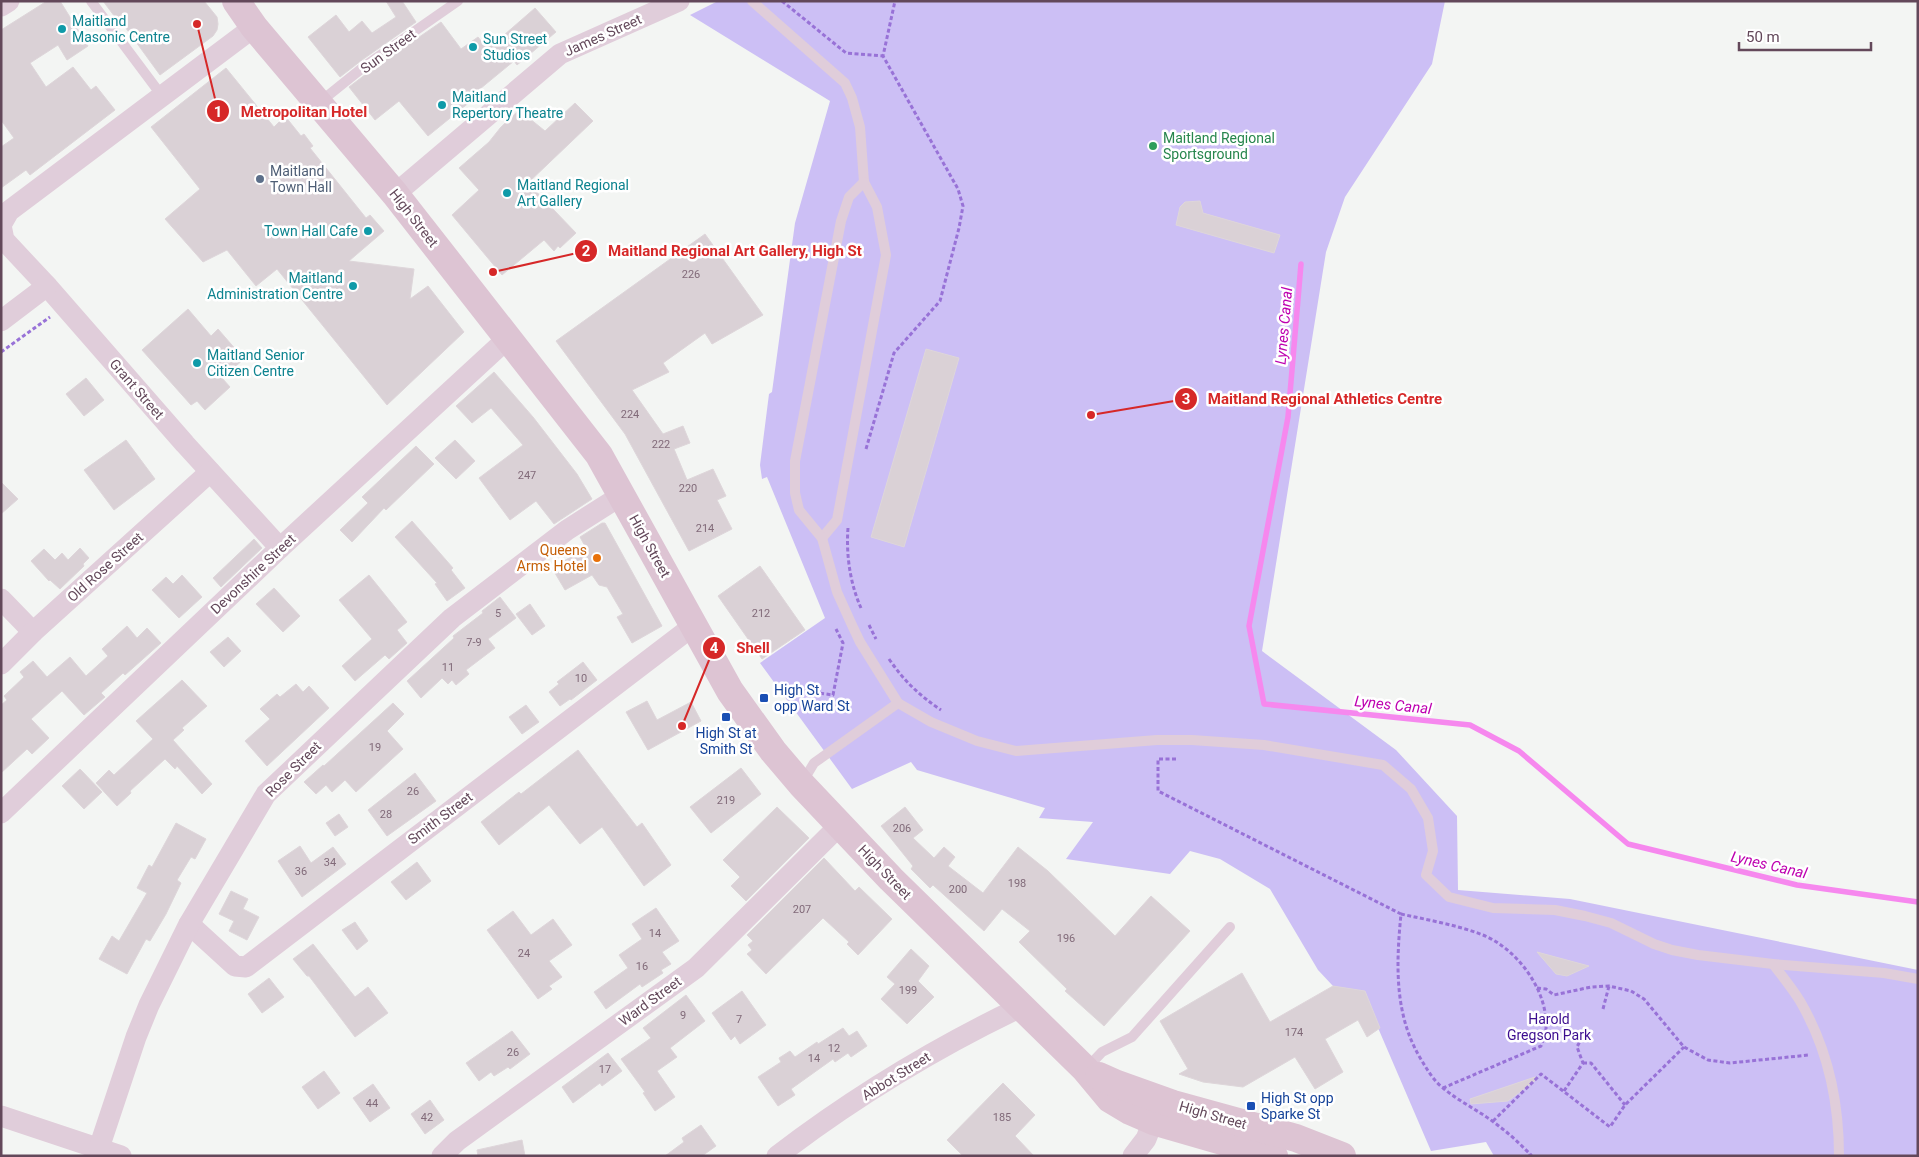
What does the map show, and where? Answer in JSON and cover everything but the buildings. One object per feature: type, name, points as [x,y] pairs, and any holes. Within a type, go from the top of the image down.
[{"type":"main road","name":"High Street","points":[[236,1],[254,26],[320,102],[395,194],[599,455],[714,664],[742,709],[773,751],[801,784],[891,879],[1085,1069],[1116,1084],[1163,1112],[1296,1138],[1342,1156]]},
{"type":"main road","points":[[1163,1112],[1218,1130],[1262,1152],[1289,1149],[1335,1156]]},
{"type":"street","points":[[1,6],[9,1]]},
{"type":"street","name":"James Street","points":[[395,194],[560,54],[679,1]]},
{"type":"street","name":"Grant Street","points":[[254,26],[9,211],[1,225],[4,240],[280,548]]},
{"type":"street","points":[[1,320],[47,286]]},
{"type":"street","name":"Devonshire Street","points":[[1,813],[280,548],[508,338]]},
{"type":"street","name":"Old Rose Street","points":[[1,664],[33,632],[210,472]]},
{"type":"street","name":"Rose Street","points":[[99,1148],[144,1017],[189,924],[266,794],[452,618],[567,530],[622,495]]},
{"type":"street","points":[[1,598],[33,632]]},
{"type":"street","name":"Smith Street","points":[[189,924],[235,966],[246,967],[694,626]]},
{"type":"street","name":"Ward Street","points":[[442,1156],[457,1141],[696,968],[840,825]]},
{"type":"street","name":"Abbot Street","points":[[776,1156],[897,1073],[940,1048],[1021,1007]]},
{"type":"street","points":[[1133,1156],[1163,1112]]},
{"type":"street","points":[[1,1116],[121,1156]]},
{"type":"lane","points":[[91,1],[162,96]]},
{"type":"lane","name":"Sun Street","points":[[320,102],[366,66],[458,1]]},
{"type":"lane","points":[[752,1],[845,82],[852,98],[860,127],[864,182],[877,208],[886,255],[837,520],[822,538]]},
{"type":"lane","points":[[864,182],[849,198],[841,221],[795,461],[795,493],[799,510],[822,538],[837,592],[860,642],[898,703],[931,722],[977,741],[1016,751],[1157,740],[1192,740],[1264,745],[1383,765],[1411,788],[1428,818],[1432,851],[1426,875],[1449,897],[1493,908],[1555,910],[1585,916],[1611,923],[1654,944],[1698,955],[1773,964],[1884,973],[1918,979]]},
{"type":"lane","points":[[801,784],[814,763],[898,703]]},
{"type":"lane","points":[[1085,1069],[1102,1052],[1132,1037],[1230,927]]},
{"type":"lane","points":[[1773,964],[1800,1000],[1825,1053],[1836,1100],[1839,1156]]},
{"type":"path","points":[[782,1],[846,53],[883,56]]},
{"type":"path","points":[[863,458],[894,353],[940,301],[963,206],[958,189],[883,56],[895,1]]},
{"type":"path","points":[[1,352],[65,306]]},
{"type":"path","points":[[848,520],[847,543],[850,573],[862,610]]},
{"type":"path","points":[[865,617],[878,644]]},
{"type":"path","points":[[775,687],[833,694],[843,643],[836,629]]},
{"type":"path","points":[[888,657],[902,678],[925,699],[945,712]]},
{"type":"path","points":[[1176,759],[1158,759],[1158,791],[1401,914],[1484,935],[1509,951],[1529,974],[1537,988],[1545,1012],[1546,1030],[1541,1046],[1442,1088]]},
{"type":"path","points":[[1401,914],[1397,957],[1400,1009],[1418,1056],[1442,1088],[1492,1122],[1531,1155],[1526,1156]]},
{"type":"path","points":[[1537,988],[1546,989],[1554,995],[1591,987],[1609,986],[1631,991],[1644,999],[1684,1048],[1708,1060],[1730,1063],[1825,1053]]},
{"type":"path","points":[[1603,1010],[1609,986]]},
{"type":"path","points":[[1582,1037],[1577,1048],[1583,1062]]},
{"type":"path","points":[[1492,1122],[1541,1074],[1610,1127],[1624,1105],[1684,1048]]},
{"type":"path","points":[[1583,1062],[1591,1063],[1624,1105]]},
{"type":"path","points":[[1564,1091],[1583,1062]]},
{"type":"green space","name":"Harold Gregson Park","points":[[718,1],[1445,1],[1432,64],[1345,197],[1326,252],[1262,651],[1396,750],[1457,816],[1458,890],[1570,899],[1918,970],[1918,1156],[1494,1156],[1486,1142],[1431,1151],[1363,993],[1333,986],[1318,970],[1270,889],[1220,859],[1190,851],[1170,874],[1066,859],[1093,822],[1039,818],[1045,808],[917,770],[911,762],[852,789],[760,663],[825,618],[767,477],[762,479],[760,465],[795,223],[830,101],[690,15]]},
{"type":"waterway","name":"Lynes Canal","points":[[1301,264],[1288,417],[1249,626],[1264,704],[1470,725],[1519,751],[1628,844],[1797,885],[1918,902]]},
{"type":"place","name":"Metropolitan Hotel","points":[[197,24]]},
{"type":"place","name":"Maitland Masonic Centre","points":[[62,29]]},
{"type":"place","name":"Sun Street Studios","points":[[473,47]]},
{"type":"place","name":"Maitland Repertory Theatre","points":[[442,105]]},
{"type":"place","name":"Maitland Regional Sportsground","points":[[1153,146]]},
{"type":"place","name":"Maitland Town Hall","points":[[260,179]]},
{"type":"place","name":"Maitland Regional Art Gallery","points":[[507,193]]},
{"type":"place","name":"Town Hall Cafe","points":[[368,231]]},
{"type":"place","name":"Maitland Regional Art Gallery, High St","points":[[493,272]]},
{"type":"place","name":"Maitland Administration Centre","points":[[353,286]]},
{"type":"place","name":"Maitland Senior Citizen Centre","points":[[197,363]]},
{"type":"place","name":"Maitland Regional Athletics Centre","points":[[1091,415]]},
{"type":"place","name":"Queens Arms Hotel","points":[[597,558]]},
{"type":"place","name":"High St opp Ward St","points":[[764,698]]},
{"type":"place","name":"High St at Smith St","points":[[726,717]]},
{"type":"place","name":"Shell","points":[[682,726]]},
{"type":"place","name":"High St opp Sparke St","points":[[1251,1106]]}]
